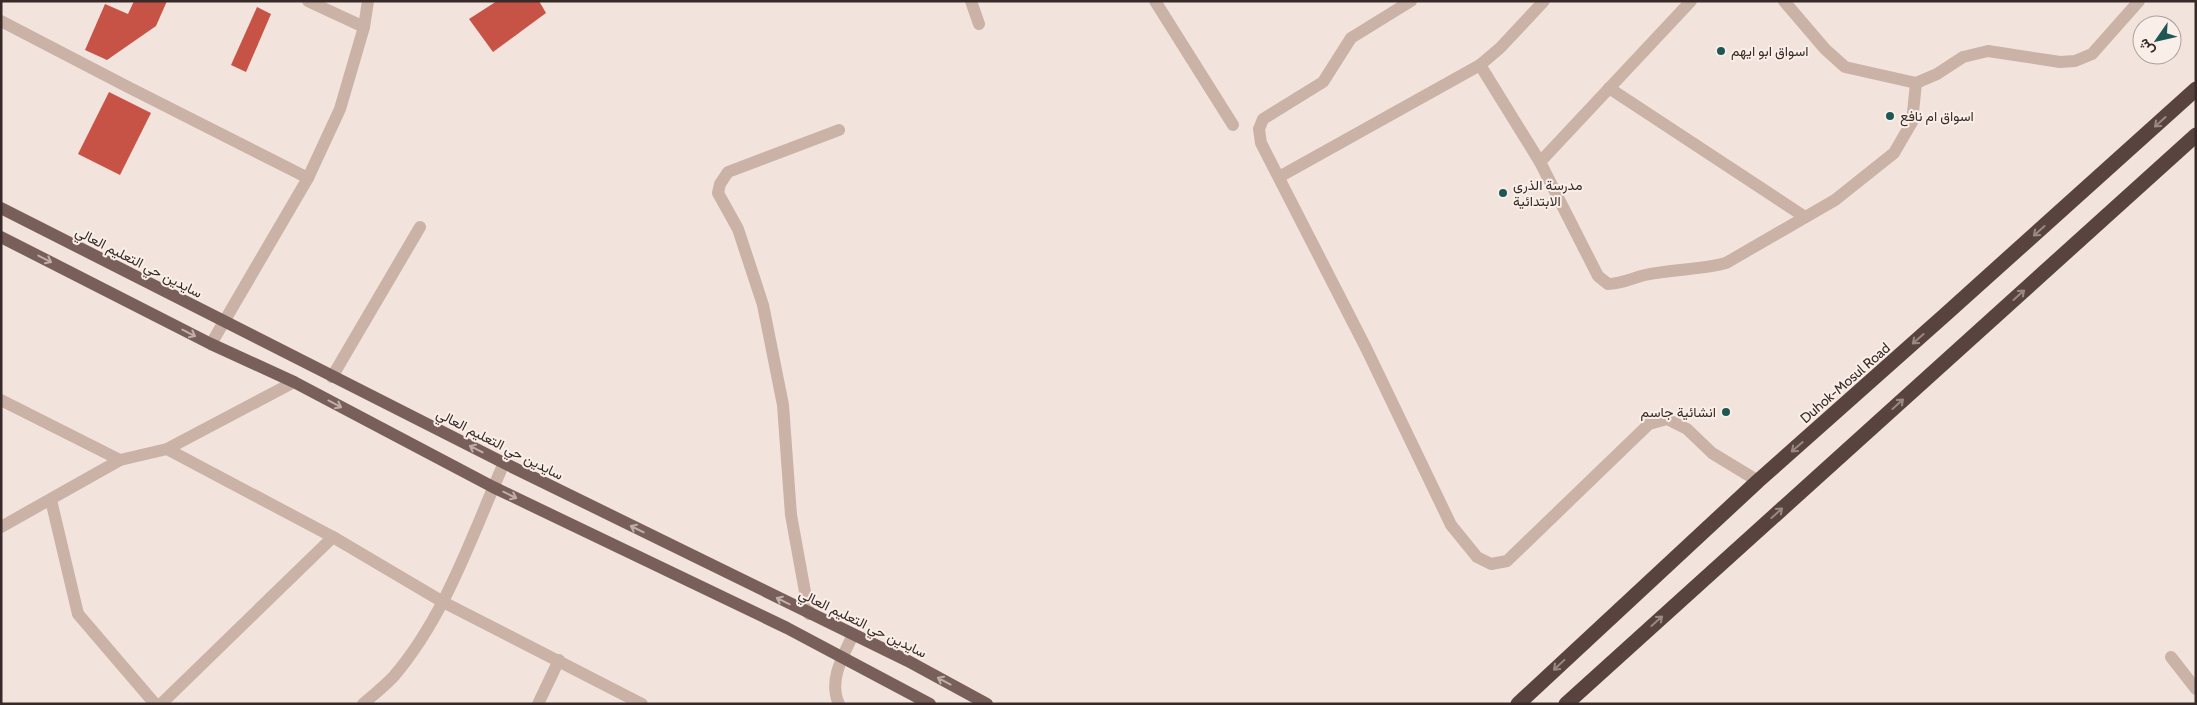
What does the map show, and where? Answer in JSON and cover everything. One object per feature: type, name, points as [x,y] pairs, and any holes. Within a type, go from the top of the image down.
[{"type":"highway","name":"Duhok-Mosul Road","points":[[1518,704],[1758,481],[2196,89]]},
{"type":"highway","points":[[1566,704],[2196,136]]},
{"type":"main road","name":"سايدين حي التعليم العالي","points":[[1,208],[332,377],[853,635],[987,704]]},
{"type":"main road","points":[[1,237],[211,344],[294,382],[493,487],[786,628],[930,704]]},
{"type":"street","points":[[308,1],[364,27]]},
{"type":"street","points":[[211,344],[308,178],[340,108],[364,27],[368,1]]},
{"type":"street","points":[[971,1],[979,24]]},
{"type":"street","points":[[1155,1],[1233,125]]},
{"type":"street","points":[[1411,1],[1351,38],[1323,82],[1262,119],[1259,129],[1261,143],[1366,348],[1451,525],[1477,557],[1491,564],[1507,561],[1649,424],[1667,420],[1687,429],[1712,453],[1758,481]]},
{"type":"street","points":[[1279,177],[1480,65],[1500,48],[1544,1]]},
{"type":"street","points":[[1540,162],[1690,1]]},
{"type":"street","points":[[1784,1],[1825,49],[1845,67],[1916,83],[1937,74],[1963,57],[1988,51],[2060,62],[2075,61],[2092,54],[2139,1]]},
{"type":"street","points":[[1,21],[128,88],[308,178]]},
{"type":"street","points":[[1480,65],[1540,162],[1598,276],[1608,284],[1622,284],[1645,275],[1709,268],[1726,263],[1835,200],[1894,153],[1912,122],[1916,83]]},
{"type":"street","points":[[1609,88],[1805,217]]},
{"type":"street","points":[[809,614],[791,515],[783,405],[764,305],[738,229],[718,193],[720,184],[728,172],[839,130]]},
{"type":"street","points":[[332,377],[420,227]]},
{"type":"street","points":[[1,527],[120,460],[167,449],[294,382]]},
{"type":"street","points":[[1,400],[120,460]]},
{"type":"street","points":[[167,449],[333,537],[443,602],[642,704]]},
{"type":"street","points":[[363,704],[393,677],[443,602],[504,463]]},
{"type":"street","points":[[50,500],[78,614],[155,704]]},
{"type":"street","points":[[161,704],[333,537]]},
{"type":"street","points":[[839,704],[836,696],[835,678],[853,635]]},
{"type":"street","points":[[2171,657],[2196,689]]},
{"type":"street","points":[[538,704],[558,660]]},
{"type":"building","points":[[134,1],[167,1],[156,26],[107,60],[85,50],[105,4],[128,14]]},
{"type":"building","points":[[497,1],[539,1],[546,13],[493,52],[469,19]]},
{"type":"building","points":[[257,7],[271,14],[246,72],[231,65]]},
{"type":"building","points":[[109,92],[151,113],[120,175],[78,154]]},
{"type":"place","name":"اسواق ابو ايهم","points":[[1721,51]]},
{"type":"place","name":"اسواق ام نافع","points":[[1890,116]]},
{"type":"place","name":"مدرسة الذرى الابتدائية","points":[[1503,193]]},
{"type":"place","name":"انشائية جاسم","points":[[1726,412]]}]
